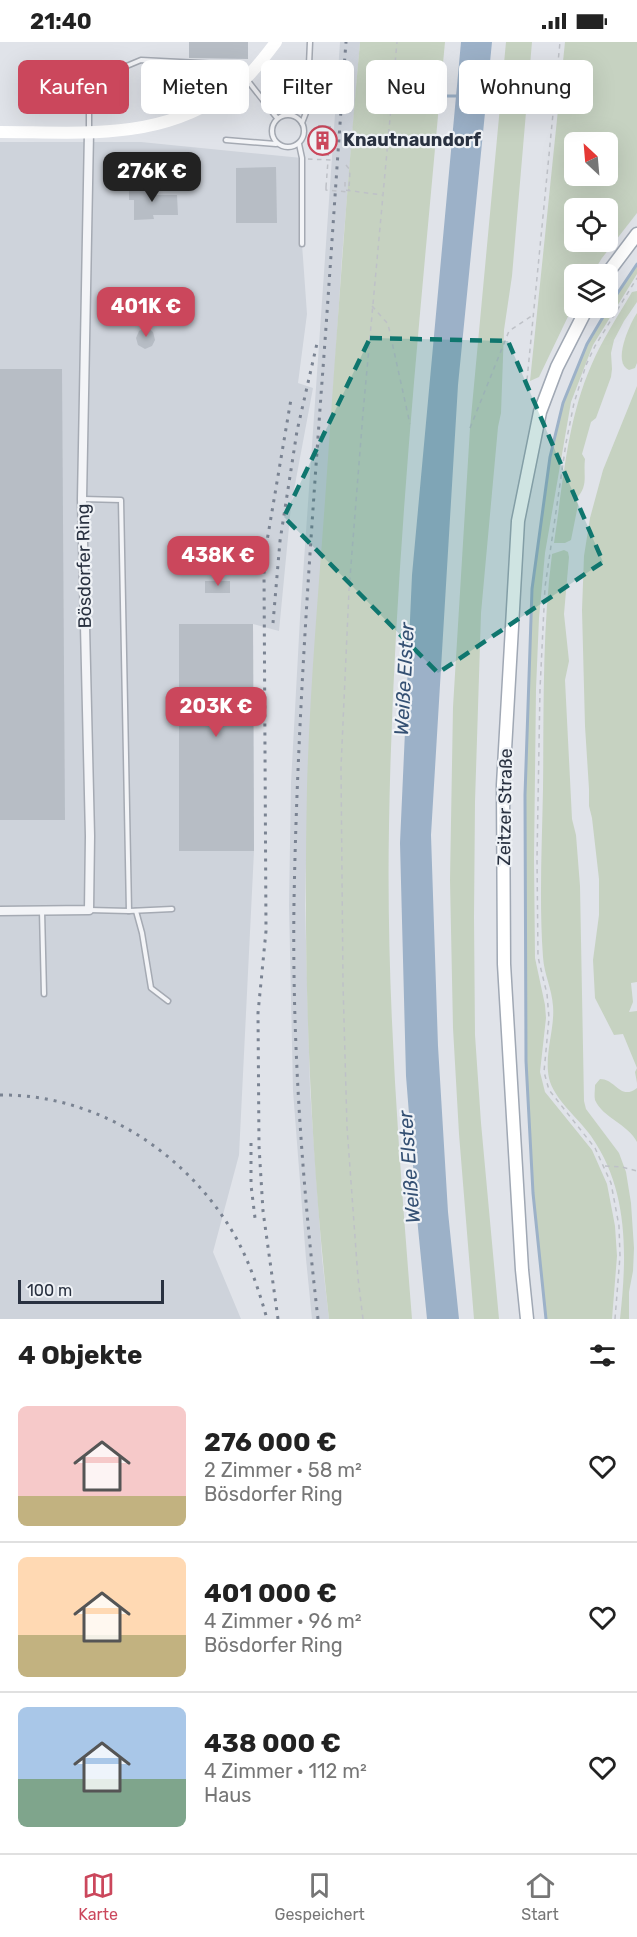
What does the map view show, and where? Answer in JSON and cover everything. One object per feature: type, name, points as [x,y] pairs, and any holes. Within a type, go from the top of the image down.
[{"type":"main road","points":[[249,75],[276,42]]},
{"type":"main road","points":[[0,132],[89,132],[142,129],[191,114]]},
{"type":"main road","points":[[614,264],[637,234]]},
{"type":"main road","name":"Zeitzer Straße","points":[[527,1319],[522,1270],[504,964],[503,785],[518,521],[540,412],[557,367],[582,318]]},
{"type":"street","name":"Bösdorfer Ring","points":[[89,132],[82,499],[90,825],[89,910]]},
{"type":"street","points":[[0,911],[89,910]]},
{"type":"lane","points":[[302,123],[307,110],[310,42]]},
{"type":"lane","points":[[89,132],[89,95],[93,86],[105,75],[141,60]]},
{"type":"lane","points":[[249,83],[278,118]]},
{"type":"lane","points":[[288,114],[297,116],[302,123],[304,137],[299,144],[289,148],[282,147],[272,138],[272,128],[278,118],[288,114]]},
{"type":"lane","points":[[226,140],[277,144]]},
{"type":"lane","points":[[299,144],[302,158],[302,244]]},
{"type":"lane","points":[[82,499],[121,500],[129,912]]},
{"type":"lane","points":[[89,910],[129,912],[172,909]]},
{"type":"lane","points":[[42,911],[44,994]]},
{"type":"lane","points":[[136,911],[151,988],[168,1001]]},
{"type":"path","points":[[363,1319],[346,1127],[342,984],[341,767],[350,578],[371,305],[397,42]]},
{"type":"path","points":[[527,380],[560,42]]},
{"type":"path","points":[[302,158],[330,161],[326,190],[348,192],[350,170],[346,165]]},
{"type":"path","points":[[345,182],[345,190],[383,195]]},
{"type":"path","points":[[615,1319],[620,1256],[619,1226],[611,1183],[604,1166],[585,1135],[549,1090],[544,1072],[549,1004],[538,957],[537,858],[542,618],[549,553],[574,403],[586,364],[595,346],[637,278]]},
{"type":"path","points":[[371,305],[388,324],[410,424]]},
{"type":"path","points":[[470,428],[508,331],[533,315]]},
{"type":"path","points":[[604,1166],[637,1171]]},
{"type":"highlighted area","points":[[370,338],[508,341],[603,562],[438,673],[284,517]]},
{"type":"shaded area","points":[[340,42],[360,42],[354,114],[354,60],[339,60]]},
{"type":"shaded area","points":[[335,114],[354,114],[342,257],[308,783],[305,905],[310,1090],[322,1258],[329,1319],[312,1319],[293,1091],[289,905],[291,783],[300,618]]},
{"type":"shaded area","points":[[0,142],[141,142],[302,158],[302,244],[307,314],[298,383],[313,388],[291,506],[279,631],[253,624],[254,851],[239,1155],[213,1252],[241,1319],[0,1319]]},
{"type":"green space","points":[[360,42],[445,42],[443,60],[366,60],[366,114],[438,114],[401,551],[391,734],[389,826],[389,950],[398,1134],[412,1319],[329,1319],[312,1120],[306,919],[310,707]]},
{"type":"green space","points":[[506,42],[532,42],[530,60],[504,60]]},
{"type":"green space","points":[[565,42],[637,42],[637,213],[618,237],[618,198],[564,198],[564,252],[607,252],[598,264],[564,264],[564,318],[567,318],[539,377],[530,381],[558,114],[593,114],[593,60],[563,60]]},
{"type":"green space","points":[[499,114],[526,114],[512,276],[504,330],[501,413],[481,613],[475,802],[475,1035],[499,1319],[474,1319],[453,1028],[450,880],[453,707],[470,428]]},
{"type":"green space","points":[[637,264],[637,274],[618,305],[618,292]]},
{"type":"green space","points":[[637,291],[637,302],[614,340],[611,353],[611,377],[596,418],[591,422],[582,454],[585,459],[585,480],[583,489],[576,499],[578,505],[571,540],[565,543],[554,543],[576,409],[591,366],[605,337],[632,292]]},
{"type":"green space","points":[[637,313],[637,363],[635,368],[629,370],[624,366],[622,352],[626,334]]},
{"type":"green space","points":[[602,318],[610,318],[593,345],[571,402],[545,553],[536,689],[535,958],[546,1018],[540,1072],[545,1092],[592,1150],[607,1184],[615,1226],[617,1256],[612,1319],[546,1319],[533,1193],[526,1061],[525,795],[532,589],[550,457],[563,403],[587,344]]},
{"type":"green space","points":[[637,386],[637,982],[631,983],[633,1002],[629,1012],[637,1011],[637,1068],[623,1034],[614,1035],[595,998],[593,960],[599,915],[599,879],[589,806],[582,610],[584,556],[590,518],[603,470]]},
{"type":"green space","points":[[564,550],[568,552],[569,557],[564,614],[569,661],[565,680],[572,819],[576,835],[580,886],[584,1101],[586,1109],[619,1153],[626,1172],[634,1248],[629,1292],[629,1319],[620,1319],[624,1248],[619,1201],[613,1179],[591,1136],[551,1086],[548,1069],[553,1015],[544,963],[541,915],[545,642],[552,554]]},
{"type":"green space","points":[[600,1079],[626,1092],[637,1088],[637,1142],[628,1130],[604,1112],[595,1100],[595,1085]]},
{"type":"water","points":[[461,42],[492,42],[490,60],[459,60]]},
{"type":"water","points":[[459,64],[459,114],[485,114],[458,385],[431,835],[438,1046],[448,1212],[459,1319],[427,1319],[406,1076],[400,843],[412,575]]},
{"type":"building","points":[[189,42],[248,42],[248,59],[189,58]]},
{"type":"building","name":"Knautnaundorf","points":[[318,125],[331,126],[329,156],[316,155],[317,145],[313,145]]},
{"type":"building","points":[[172,164],[197,164],[198,173],[173,173]]},
{"type":"building","points":[[276,167],[277,223],[236,223],[236,168]]},
{"type":"building","points":[[153,184],[153,195],[177,195],[178,215],[153,215],[154,219],[134,220],[134,200],[129,200],[129,191],[134,191],[134,185]]},
{"type":"building","points":[[128,296],[178,300],[177,320],[128,316]]},
{"type":"building","points":[[147,327],[153,332],[155,340],[152,346],[145,349],[138,345],[136,338],[139,331]]},
{"type":"building","points":[[0,369],[62,369],[65,820],[0,820]]},
{"type":"building","points":[[205,581],[230,581],[230,593],[205,593]]},
{"type":"building","points":[[179,624],[253,624],[254,851],[179,851]]},
{"type":"waterway","points":[[447,96],[458,96]]},
{"type":"waterway","points":[[546,1319],[533,1193],[526,1061],[525,795],[532,589],[550,457],[563,403],[587,344],[637,264]]},
{"type":"railway","points":[[318,1319],[307,1215],[296,1059],[294,902],[304,648],[346,42]]},
{"type":"railway","points":[[273,623],[280,541],[297,431],[318,339]]},
{"type":"railway","points":[[278,1319],[263,1211],[259,1146],[258,1013],[266,931],[264,572],[267,541],[291,399]]},
{"type":"railway","points":[[0,1095],[35,1097],[68,1104],[100,1115],[160,1150],[186,1172],[229,1226],[251,1271],[267,1319]]},
{"type":"railway","points":[[251,1143],[251,1185],[255,1218]]},
{"type":"place","name":"Knautnaundorf","points":[[322,140]]},
{"type":"water label","name":"Weiße Elster","points":[[404,679]]},
{"type":"water label","name":"Weiße Elster","points":[[409,1167]]}]
